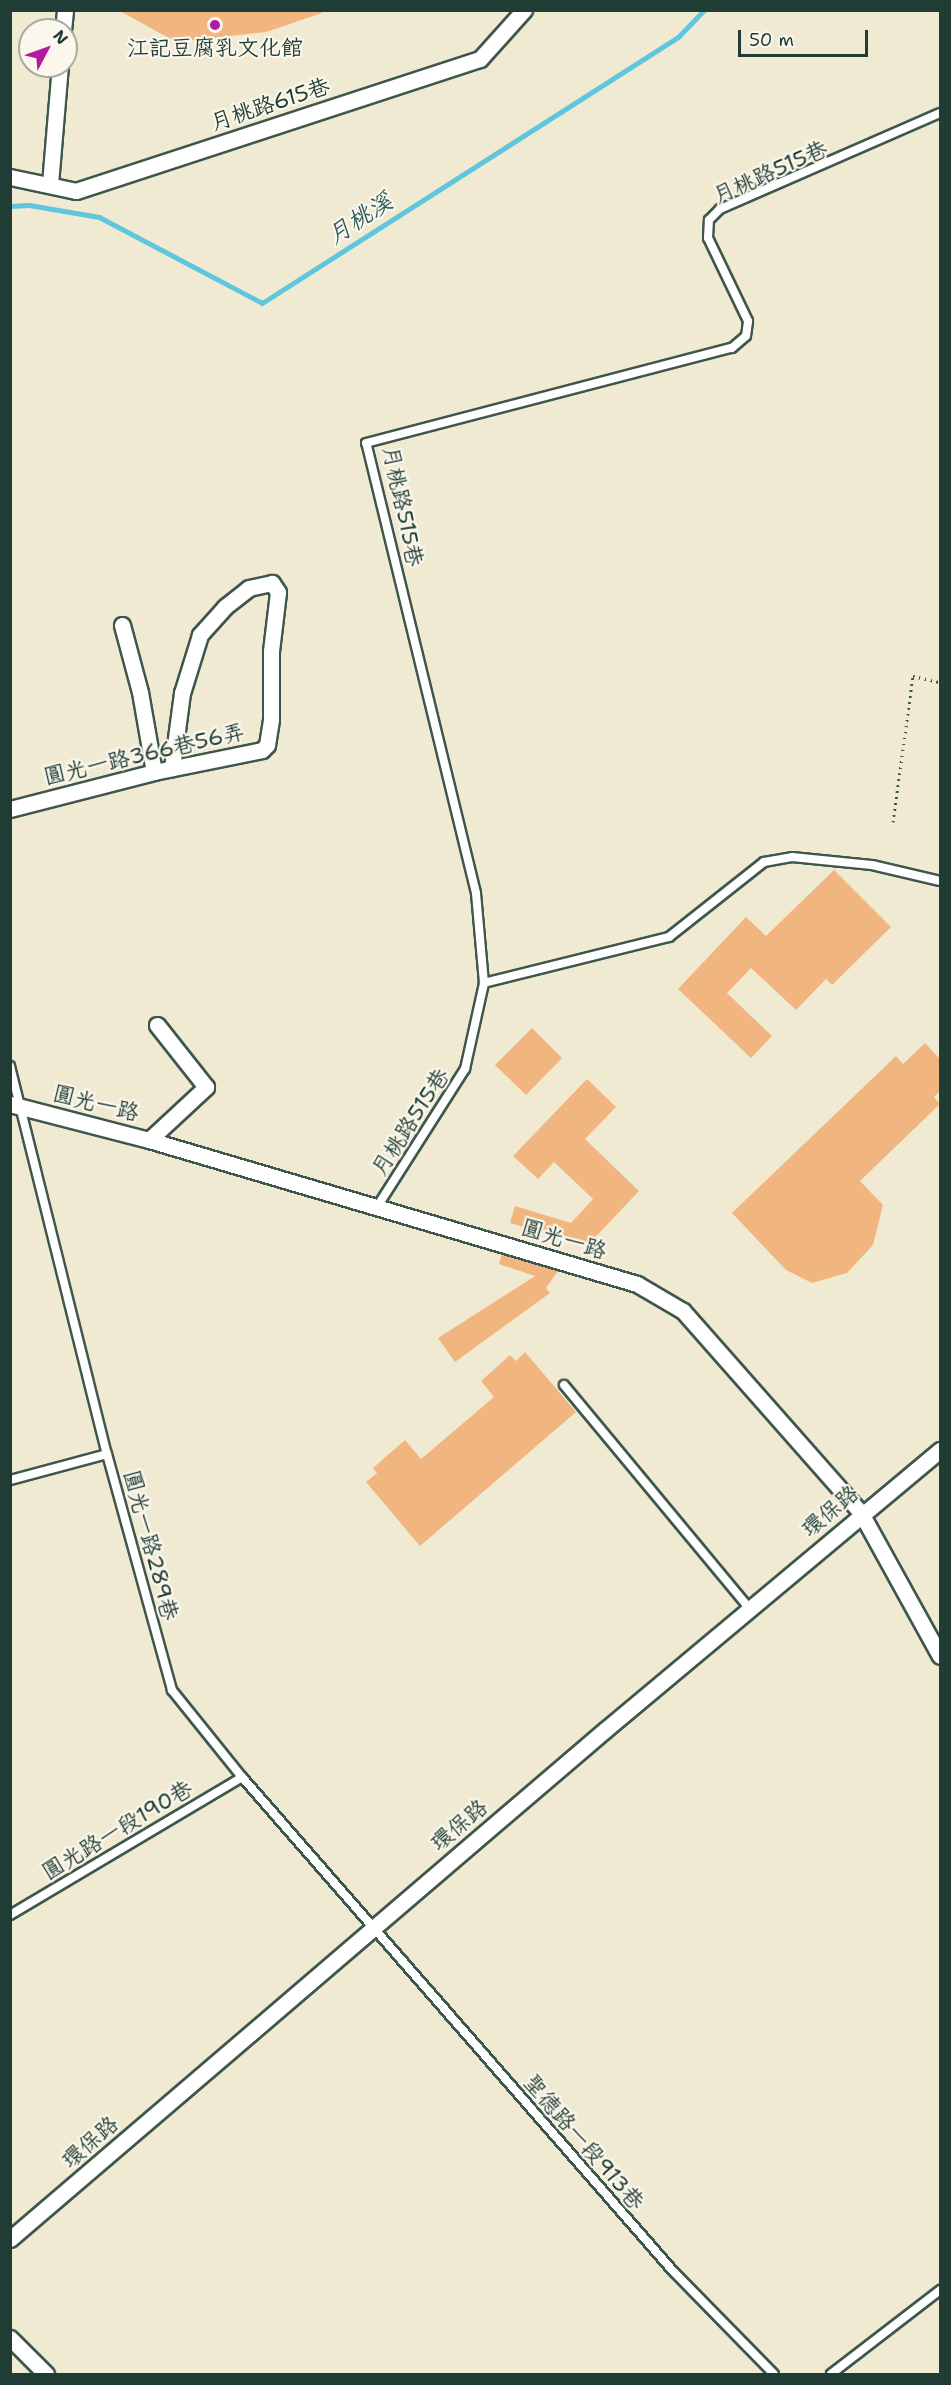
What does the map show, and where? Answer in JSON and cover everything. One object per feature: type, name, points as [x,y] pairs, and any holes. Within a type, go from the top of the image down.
[{"type":"street","name":"月桃路615巷","points":[[10,177],[76,191],[480,59],[524,10]]},
{"type":"street","points":[[50,184],[59,78]]},
{"type":"street","name":"圓光一路366巷56弄","points":[[10,809],[154,772],[242,755],[267,745],[278,592],[272,583],[249,588],[225,606],[200,635],[182,693],[172,768]]},
{"type":"street","points":[[122,625],[140,692],[154,772]]},
{"type":"street","points":[[149,1140],[206,1087],[157,1025]]},
{"type":"street","name":"圓光一路","points":[[16,1106],[149,1140],[637,1284],[683,1311],[861,1514],[940,1656]]},
{"type":"street","name":"環保路","points":[[10,2240],[749,1608],[940,1450]]},
{"type":"street","points":[[10,2338],[46,2374]]},
{"type":"lane","name":"月桃路515巷","points":[[377,1207],[465,1069],[484,983],[476,893],[366,443],[732,348],[746,336],[748,321],[708,238],[709,220],[720,209],[940,113]]},
{"type":"lane","points":[[484,983],[669,937],[764,862],[792,857],[872,865],[940,881]]},
{"type":"lane","name":"圓光一路289巷","points":[[10,1066],[16,1106],[107,1454],[172,1690],[242,1777],[373,1928]]},
{"type":"lane","points":[[564,1386],[749,1608]]},
{"type":"lane","points":[[10,1480],[107,1454]]},
{"type":"lane","name":"圓光路一段190巷","points":[[10,1915],[242,1777]]},
{"type":"lane","name":"聖德路一段913巷","points":[[373,1928],[673,2271],[774,2374]]},
{"type":"lane","points":[[831,2374],[940,2290]]},
{"type":"path","points":[[892,822],[913,676],[940,682]]},
{"type":"building","name":"江記豆腐乳文化館","points":[[118,10],[321,10],[322,13],[266,32],[176,42]]},
{"type":"building","points":[[834,870],[891,927],[832,985],[826,979],[796,1010],[751,968],[727,993],[772,1036],[751,1058],[678,989],[746,917],[766,936]]},
{"type":"building","points":[[532,1028],[562,1058],[526,1095],[495,1065]]},
{"type":"building","points":[[925,1043],[940,1059],[940,1091],[934,1097],[940,1104],[860,1181],[883,1205],[873,1245],[847,1273],[812,1283],[786,1270],[732,1213],[896,1056],[903,1064]]},
{"type":"building","points":[[587,1079],[616,1107],[585,1139],[639,1191],[587,1246],[510,1223],[515,1206],[571,1223],[593,1199],[554,1162],[538,1179],[513,1156]]},
{"type":"building","points":[[502,1254],[558,1271],[546,1288],[550,1293],[455,1362],[438,1338],[535,1276],[499,1264]]},
{"type":"building","points":[[525,1352],[576,1412],[420,1546],[366,1482],[377,1473],[373,1468],[405,1440],[421,1459],[494,1397],[481,1381],[510,1355],[516,1361]]},
{"type":"waterway","name":"月桃溪","points":[[10,206],[29,205],[99,217],[262,303],[679,36],[704,10]]},
{"type":"place","name":"江記豆腐乳文化館","points":[[215,25]]}]
